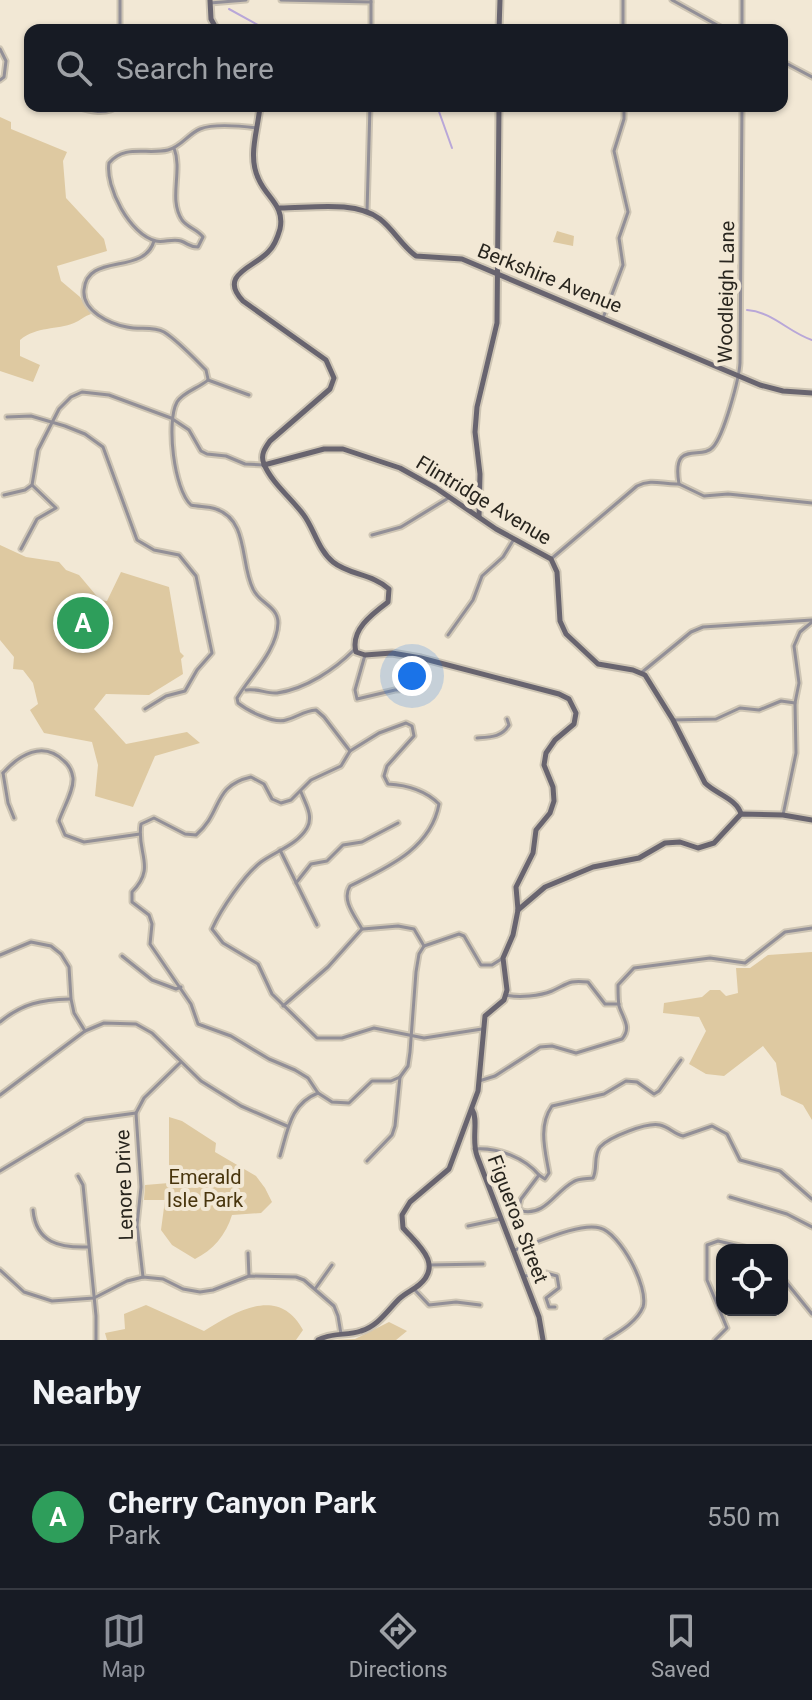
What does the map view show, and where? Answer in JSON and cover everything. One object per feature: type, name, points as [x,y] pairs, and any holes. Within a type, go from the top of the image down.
[{"type":"street","points":[[120,0],[120,24]]},
{"type":"street","points":[[214,24],[210,1],[246,0]]},
{"type":"street","points":[[281,0],[371,1],[371,24]]},
{"type":"street","points":[[499,24],[500,0]]},
{"type":"street","points":[[623,0],[623,24]]},
{"type":"street","points":[[672,0],[715,24]]},
{"type":"street","points":[[742,0],[742,24]]},
{"type":"street","points":[[0,49],[6,61],[4,77],[0,80]]},
{"type":"street","points":[[788,64],[812,77]]},
{"type":"street","points":[[242,690],[276,693],[336,667],[354,650],[355,640],[365,622],[388,602],[389,589],[332,561],[304,515],[264,465],[263,455],[270,441],[330,389],[334,378],[326,360],[243,301],[235,290],[234,283],[240,272],[266,255],[281,227],[280,208],[262,186],[255,170],[253,151],[259,112]]},
{"type":"street","points":[[280,208],[348,208],[367,212],[370,112]]},
{"type":"street","points":[[479,517],[480,474],[475,432],[477,407],[497,323],[499,112]]},
{"type":"street","points":[[603,318],[623,265],[619,238],[628,212],[614,151],[624,112]]},
{"type":"street","name":"Woodleigh Lane","points":[[679,484],[678,469],[684,455],[712,449],[740,374],[742,112]]},
{"type":"street","points":[[174,148],[178,157],[176,194],[180,215],[189,227],[201,233],[203,241],[198,247],[193,248],[179,240],[154,241],[126,217],[119,207],[108,169],[113,158],[121,153],[174,148],[208,127],[257,128]]},
{"type":"street","name":"Berkshire Avenue","points":[[367,212],[382,220],[416,256],[458,258],[773,389],[812,393]]},
{"type":"street","points":[[154,241],[152,250],[144,257],[91,273],[84,288],[85,301],[94,313],[119,325],[164,333],[206,370],[208,380]]},
{"type":"street","points":[[208,380],[249,395]]},
{"type":"street","points":[[208,380],[179,399],[171,418],[175,464],[184,497],[191,505],[217,509],[229,518],[240,535],[253,590],[277,615],[275,637],[255,674],[237,698],[238,703],[278,721],[288,720],[304,710],[316,710],[350,751]]},
{"type":"street","name":"Flintridge Avenue","points":[[32,485],[38,450],[64,402],[76,394],[90,392],[109,395],[171,418],[189,430],[201,451],[245,464],[264,465],[324,449],[343,449],[400,468],[551,559],[557,572],[560,621],[566,634],[598,664],[641,673]]},
{"type":"street","points":[[7,417],[23,415],[98,441],[109,459],[137,540],[154,550],[179,555],[196,576],[212,653],[185,691],[166,696],[145,709]]},
{"type":"street","points":[[551,559],[637,486],[652,481],[679,484],[704,496],[728,494],[812,503]]},
{"type":"street","points":[[4,495],[32,485],[56,508],[37,519],[21,549]]},
{"type":"street","points":[[372,535],[401,527],[450,497]]},
{"type":"street","points":[[448,635],[473,600],[482,576],[503,557],[514,539]]},
{"type":"street","points":[[741,814],[735,803],[712,791],[705,783],[673,720],[641,673],[691,632],[703,627],[812,621]]},
{"type":"street","points":[[783,815],[795,765],[795,703],[799,683],[796,639],[812,621]]},
{"type":"street","points":[[354,650],[365,655],[392,653],[434,661],[559,694],[569,699],[575,707],[574,724],[555,740],[546,753],[544,765],[553,787],[554,801],[550,813],[536,830],[533,853],[518,881],[518,910],[513,935],[503,958],[492,965],[481,965],[464,936],[459,934],[424,946],[419,954],[416,972],[408,1066],[400,1077],[391,1081],[372,1081],[349,1103],[332,1102],[318,1093],[308,1078],[295,1070],[269,1059],[231,1036],[198,1024],[181,987],[150,944],[152,924],[149,915],[132,902],[132,892],[141,883],[146,870],[141,824],[154,818],[185,834],[196,835],[211,819],[225,787],[251,777],[264,784],[272,799],[281,803],[291,800],[311,780],[341,766],[350,751],[379,733],[406,723],[412,726],[414,736],[387,766],[384,776],[388,784],[419,791],[439,804],[436,819],[427,836],[394,864],[350,886],[346,900],[362,929]]},
{"type":"street","points":[[365,655],[355,690],[357,699],[395,690],[416,689]]},
{"type":"street","points":[[673,720],[716,719],[740,708],[759,710],[781,701],[795,703]]},
{"type":"street","points":[[477,738],[505,732],[509,725],[507,719]]},
{"type":"street","points":[[14,818],[1,773],[28,752],[42,750],[57,753],[69,766],[73,778],[59,821],[65,835],[84,842],[140,834]]},
{"type":"street","points":[[301,792],[310,818],[307,828],[296,841],[258,864],[217,917],[212,929],[223,943],[258,964],[272,994],[317,1038],[327,1040],[374,1028],[424,1038],[482,1029]]},
{"type":"street","points":[[518,910],[545,887],[573,874],[604,864],[639,858],[665,843],[680,842],[698,848],[714,843],[741,814],[783,815],[812,820]]},
{"type":"street","points":[[296,883],[311,864],[327,861],[343,845],[362,842],[398,823]]},
{"type":"street","points":[[280,850],[317,925]]},
{"type":"street","points":[[516,898],[528,903]]},
{"type":"street","points":[[283,1006],[334,962],[362,929],[398,926],[414,929],[424,946]]},
{"type":"street","points":[[479,1081],[495,1076],[540,1047],[552,1046],[576,1053],[622,1039],[627,1034],[627,1027],[619,1004],[618,985],[634,968],[710,958],[745,963],[785,932],[812,928]]},
{"type":"street","points":[[0,955],[31,942],[51,946],[61,954],[69,967],[74,1013],[85,1031]]},
{"type":"street","points":[[122,956],[152,980],[176,989],[181,987]]},
{"type":"street","points":[[503,958],[508,984],[506,995]]},
{"type":"street","points":[[318,1340],[371,1327],[401,1297],[424,1280],[429,1265],[424,1248],[403,1228],[401,1222],[410,1202],[449,1169],[472,1109],[479,1081],[482,1029],[487,1012],[506,995],[549,992],[571,980],[588,982],[605,1004],[619,1004]]},
{"type":"street","points":[[0,1022],[15,1009],[30,1003],[71,999]]},
{"type":"street","points":[[0,1095],[85,1031],[104,1023],[136,1024],[152,1033],[201,1081],[241,1106],[287,1126]]},
{"type":"street","points":[[474,1149],[522,1159],[545,1179],[549,1173],[543,1128],[552,1106],[604,1094],[626,1081],[637,1082],[654,1094],[681,1060]]},
{"type":"street","name":"Lenore Drive","points":[[143,1277],[137,1225],[141,1187],[136,1113],[144,1098],[181,1062]]},
{"type":"street","points":[[367,1161],[392,1135],[400,1077]]},
{"type":"street","points":[[280,1156],[287,1126],[297,1108],[318,1093]]},
{"type":"street","name":"Figueroa Street","points":[[472,1109],[476,1118],[474,1149],[539,1317],[543,1340]]},
{"type":"street","points":[[0,1171],[85,1120],[136,1113]]},
{"type":"street","points":[[539,1175],[521,1199],[519,1207],[522,1211],[535,1211],[572,1182],[593,1178],[600,1148],[636,1129],[660,1125],[683,1136],[712,1126],[727,1134],[740,1160],[780,1171],[812,1199]]},
{"type":"street","points":[[78,1176],[83,1185],[96,1340]]},
{"type":"street","points":[[730,1197],[787,1214],[812,1227]]},
{"type":"street","points":[[33,1210],[34,1219],[52,1243],[67,1248],[88,1247]]},
{"type":"street","points":[[468,1226],[501,1219]]},
{"type":"street","points":[[512,1251],[582,1228],[600,1228],[613,1235],[642,1283],[644,1297],[643,1307],[636,1318],[606,1340]]},
{"type":"street","points":[[716,1302],[707,1280],[707,1245],[718,1241],[731,1244]]},
{"type":"street","points":[[248,1253],[249,1276]]},
{"type":"street","points":[[429,1265],[483,1264]]},
{"type":"street","points":[[315,1289],[332,1265]]},
{"type":"street","points":[[0,1270],[17,1288],[42,1299],[68,1301],[94,1298],[143,1277],[163,1279],[183,1289],[200,1292],[249,1276],[296,1277],[315,1289],[336,1310],[341,1334]]},
{"type":"street","points":[[522,1277],[546,1273],[557,1276],[559,1288],[546,1298],[549,1307],[555,1307]]},
{"type":"street","points":[[788,1284],[812,1314]]},
{"type":"street","points":[[414,1289],[429,1305],[456,1302],[480,1305]]},
{"type":"street","points":[[715,1340],[727,1328],[722,1316]]},
{"type":"green space","points":[[0,117],[11,122],[11,129],[67,152],[63,161],[66,198],[104,239],[107,251],[57,266],[61,281],[80,297],[91,314],[74,323],[33,332],[20,340],[20,356],[40,365],[33,382],[0,371]]},
{"type":"green space","points":[[557,231],[574,236],[573,246],[553,242]]},
{"type":"green space","points":[[0,545],[26,557],[59,562],[66,570],[79,575],[100,600],[107,601],[121,572],[169,587],[180,652],[184,656],[181,659],[183,674],[149,695],[106,694],[94,709],[126,744],[187,732],[200,743],[155,756],[133,807],[95,796],[98,765],[92,742],[44,733],[30,710],[38,704],[33,683],[23,670],[13,669],[14,657],[0,640]]},
{"type":"green space","points":[[812,952],[812,1120],[803,1105],[781,1095],[776,1063],[763,1046],[724,1076],[706,1074],[689,1064],[706,1031],[699,1017],[663,1013],[664,1003],[702,997],[710,990],[720,990],[726,996],[738,993],[736,968],[750,968],[768,955]]},
{"type":"green space","name":"Emerald Isle Park","points":[[169,1117],[182,1121],[216,1143],[215,1152],[256,1176],[272,1202],[261,1213],[232,1215],[218,1241],[195,1259],[172,1245],[161,1230],[165,1200],[144,1200],[145,1185],[169,1183]]},
{"type":"green space","points":[[146,1305],[204,1331],[243,1310],[270,1305],[282,1308],[293,1316],[303,1330],[296,1340],[107,1340],[105,1333],[125,1329],[124,1314]]},
{"type":"green space","points":[[389,1322],[407,1331],[396,1340],[332,1340],[355,1339]]},
{"type":"waterway","points":[[229,9],[256,24]]},
{"type":"waterway","points":[[439,112],[452,148]]},
{"type":"waterway","points":[[747,310],[765,314],[812,340]]},
{"type":"place","name":"Cherry Canyon Park","points":[[83,623]]}]
